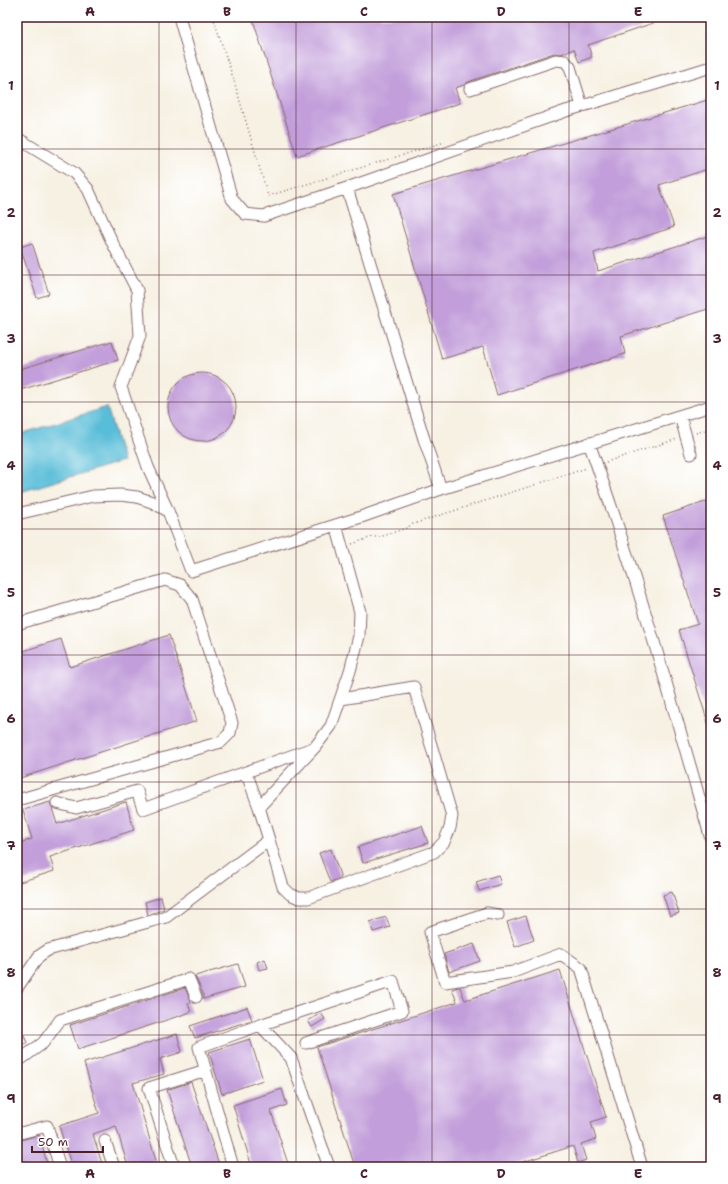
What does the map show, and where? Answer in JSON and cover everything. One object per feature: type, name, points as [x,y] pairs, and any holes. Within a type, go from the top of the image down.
[{"type":"street","points":[[178,17],[232,199],[245,214],[264,216],[582,106],[711,67]]},
{"type":"street","points":[[470,89],[556,60],[565,61],[570,67],[582,106]]},
{"type":"street","points":[[17,138],[74,173],[88,189],[113,244],[137,290],[140,336],[121,387],[148,467],[168,511],[191,571],[336,525],[441,489],[711,406]]},
{"type":"street","points":[[347,188],[441,489]]},
{"type":"street","points":[[680,416],[691,454]]},
{"type":"street","points":[[589,443],[657,648],[711,839]]},
{"type":"street","points":[[17,514],[93,496],[120,495],[137,497],[152,502],[168,511]]},
{"type":"street","points":[[259,806],[315,747],[331,726],[341,699],[359,636],[360,612],[336,525]]},
{"type":"street","points":[[17,624],[165,580],[180,585],[192,599],[232,723],[230,733],[220,742],[17,800]]},
{"type":"street","points":[[246,772],[259,806],[283,887],[290,894],[299,898],[308,898],[434,852],[444,842],[450,828],[452,816],[414,687],[341,699]]},
{"type":"street","points":[[58,803],[76,808],[138,791],[143,809],[315,747]]},
{"type":"street","points":[[17,988],[39,956],[48,950],[166,917],[269,840]]},
{"type":"street","points":[[498,915],[487,912],[430,932],[445,982],[513,972],[561,954],[581,968],[642,1167]]},
{"type":"street","points":[[17,1062],[42,1043],[60,1020],[189,979],[196,997]]},
{"type":"street","points":[[233,1167],[199,1047],[260,1025],[393,982],[402,1011],[306,1043]]},
{"type":"street","points":[[260,1025],[291,1058],[329,1167]]},
{"type":"street","points":[[174,1167],[149,1088],[206,1070]]},
{"type":"street","points":[[17,1134],[47,1126],[60,1167]]},
{"type":"street","points":[[105,1141],[114,1167]]},
{"type":"path","points":[[213,17],[268,196],[451,140]]},
{"type":"path","points":[[349,547],[352,544],[372,537],[386,535],[413,524],[711,428]]},
{"type":"water","points":[[107,407],[123,461],[17,493],[17,435]]},
{"type":"building","points":[[252,17],[668,18],[588,45],[592,57],[579,62],[574,49],[561,54],[554,53],[468,82],[455,88],[460,103],[297,156]]},
{"type":"building","points":[[711,99],[711,168],[659,185],[674,227],[594,253],[598,271],[711,235],[711,308],[621,336],[625,354],[497,395],[483,347],[442,359],[393,194]]},
{"type":"building","points":[[32,243],[49,294],[37,298],[20,247]]},
{"type":"building","points":[[112,341],[118,360],[17,391],[17,370]]},
{"type":"building","points":[[202,373],[215,376],[226,383],[233,394],[236,407],[233,420],[226,431],[215,438],[202,441],[189,438],[178,431],[171,420],[168,407],[171,394],[178,383],[189,376]]},
{"type":"building","points":[[711,500],[711,726],[709,726],[679,630],[698,624],[663,516]]},
{"type":"building","points":[[169,635],[197,721],[17,779],[17,653],[61,639],[70,667]]},
{"type":"building","points":[[50,802],[57,824],[126,802],[134,830],[50,857],[54,871],[17,883],[17,844],[32,839],[23,810]]},
{"type":"building","points":[[422,826],[428,843],[363,863],[358,847]]},
{"type":"building","points":[[331,849],[341,878],[330,882],[319,853]]},
{"type":"building","points":[[498,875],[501,884],[479,891],[476,882]]},
{"type":"building","points":[[672,892],[679,913],[670,916],[663,895]]},
{"type":"building","points":[[161,897],[164,909],[148,915],[145,902]]},
{"type":"building","points":[[526,916],[534,940],[515,947],[507,922]]},
{"type":"building","points":[[386,917],[390,927],[373,932],[370,922]]},
{"type":"building","points":[[474,944],[480,961],[449,972],[444,954]]},
{"type":"building","points":[[265,959],[268,968],[259,970],[257,962]]},
{"type":"building","points":[[238,964],[245,987],[203,999],[203,994],[195,976]]},
{"type":"building","points":[[560,970],[606,1117],[591,1122],[596,1139],[581,1144],[586,1160],[578,1163],[573,1146],[507,1167],[355,1167],[317,1047],[457,1002],[452,989],[458,987],[460,987],[465,1000]]},
{"type":"building","points":[[185,988],[191,1002],[188,1003],[191,1012],[78,1049],[70,1025]]},
{"type":"building","points":[[247,1007],[252,1020],[195,1038],[190,1026]]},
{"type":"building","points":[[321,1013],[325,1019],[312,1027],[308,1021]]},
{"type":"building","points":[[177,1034],[182,1052],[160,1059],[164,1074],[133,1083],[158,1167],[128,1167],[116,1126],[93,1134],[103,1167],[72,1167],[59,1126],[99,1113],[84,1063]]},
{"type":"building","points":[[24,1035],[27,1043],[17,1046],[17,1037]]},
{"type":"building","points":[[250,1039],[263,1080],[222,1094],[209,1052]]},
{"type":"building","points":[[191,1082],[220,1167],[192,1167],[167,1090]]},
{"type":"building","points":[[282,1089],[287,1105],[271,1111],[289,1167],[252,1167],[233,1105]]},
{"type":"building","points":[[39,1135],[48,1167],[17,1167],[17,1141]]}]
